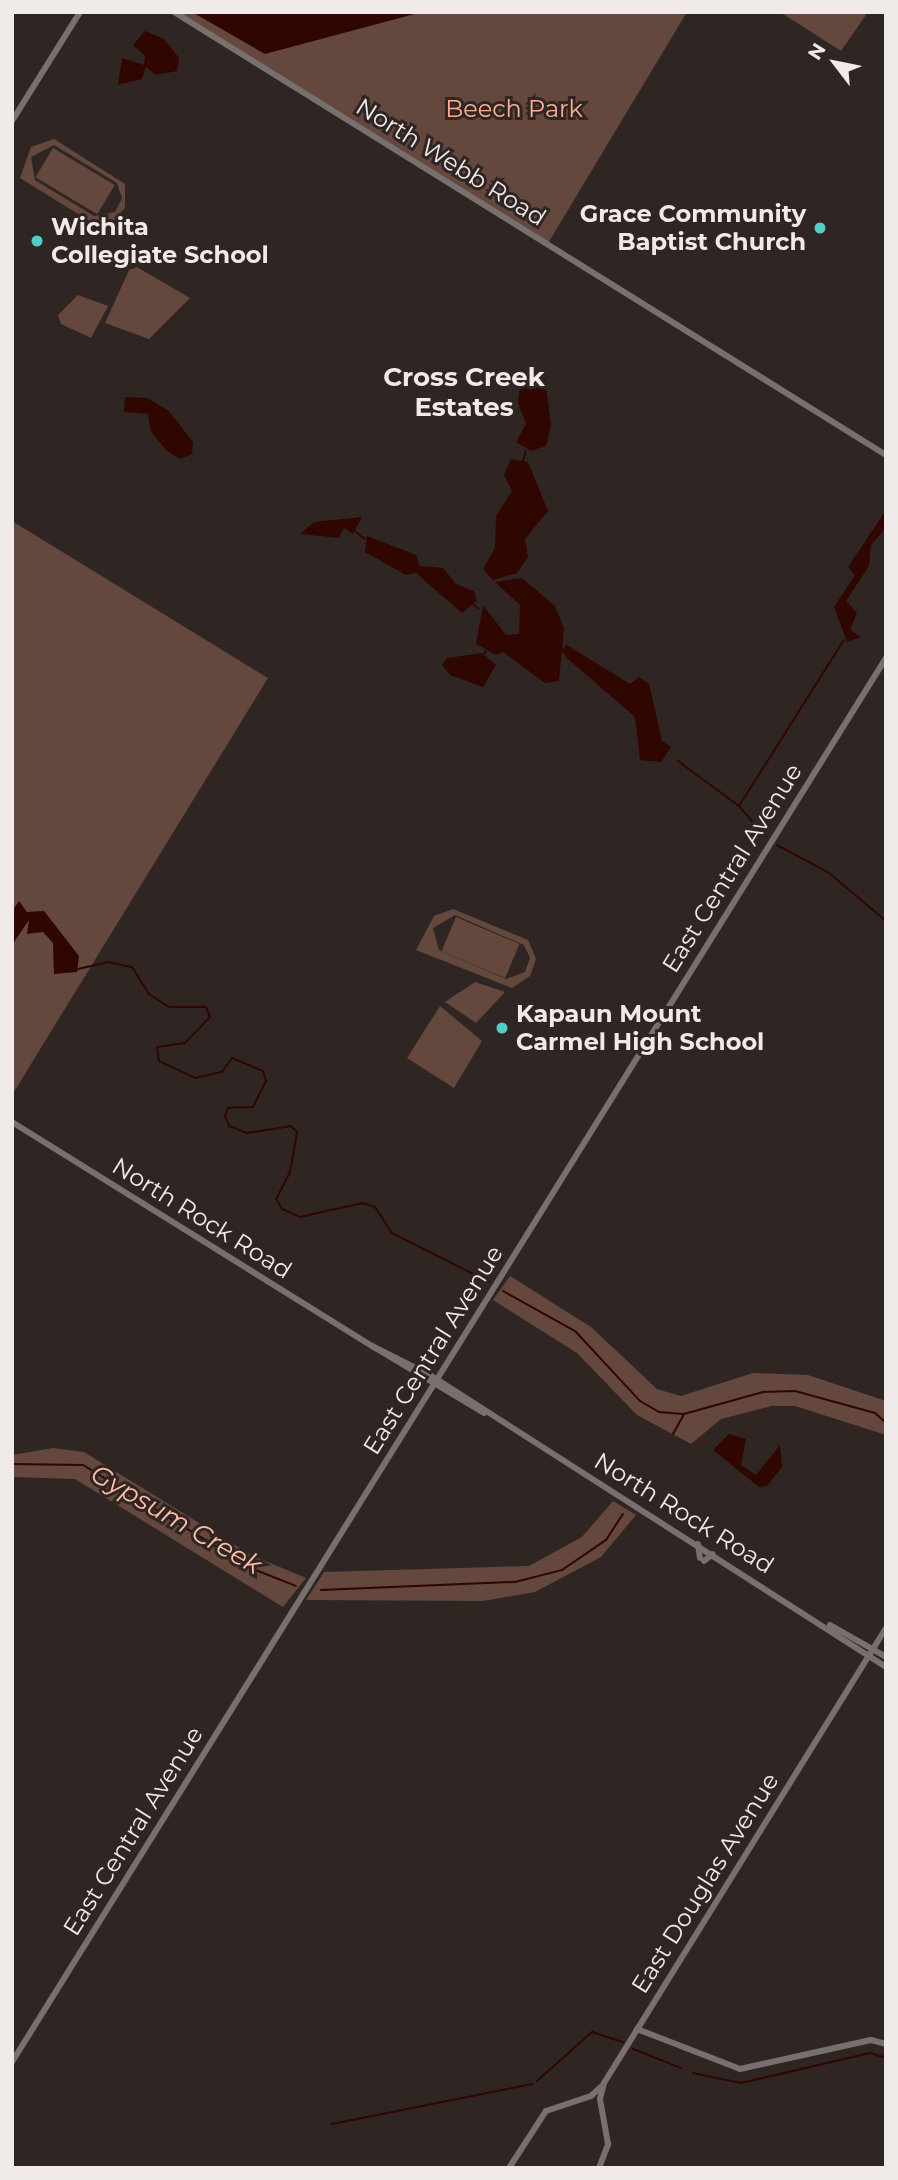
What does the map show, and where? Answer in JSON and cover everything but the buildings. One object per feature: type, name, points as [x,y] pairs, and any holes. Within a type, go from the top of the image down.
[{"type":"main road","points":[[12,121],[80,12]]},
{"type":"main road","name":"North Webb Road","points":[[174,12],[886,455]]},
{"type":"main road","name":"East Central Avenue","points":[[12,2062],[886,658]]},
{"type":"main road","name":"North Rock Road","points":[[12,1122],[372,1346],[433,1388],[484,1413]]},
{"type":"main road","name":"North Rock Road","points":[[372,1346],[438,1380],[484,1413],[828,1625],[886,1657]]},
{"type":"main road","points":[[698,1544],[702,1559],[713,1554]]},
{"type":"main road","name":"North Rock Road","points":[[828,1625],[886,1667]]},
{"type":"main road","name":"East Douglas Avenue","points":[[604,2083],[886,1628]]},
{"type":"main road","points":[[637,2029],[740,2069],[871,2040],[886,2044]]},
{"type":"main road","points":[[509,2168],[547,2111],[591,2096],[604,2083]]},
{"type":"main road","points":[[599,2168],[608,2144],[600,2099],[604,2083]]},
{"type":"green space","name":"Beech Park","points":[[175,12],[687,12],[547,245]]},
{"type":"green space","points":[[780,12],[868,12],[841,51]]},
{"type":"green space","points":[[54,139],[125,184],[125,208],[104,230],[20,178],[31,147]],"holes":[[[54,145],[117,183],[122,198],[115,212],[94,216],[35,180],[31,157]]]},
{"type":"green space","points":[[53,148],[115,185],[97,214],[35,177]]},
{"type":"green space","points":[[137,267],[190,298],[149,339],[105,323],[129,270]]},
{"type":"green space","points":[[78,295],[108,306],[91,338],[61,324],[58,315]]},
{"type":"green space","points":[[12,521],[268,678],[12,1095]]},
{"type":"green space","points":[[453,909],[528,940],[536,959],[530,976],[512,988],[416,950],[434,916]],"holes":[[[455,915],[524,945],[530,958],[525,972],[506,979],[439,950],[433,928]]]},
{"type":"green space","points":[[456,917],[520,944],[505,978],[442,951]]},
{"type":"green space","points":[[475,982],[505,992],[476,1023],[445,1002]]},
{"type":"green space","points":[[440,1006],[482,1041],[454,1088],[407,1058]]},
{"type":"green space","points":[[510,1276],[591,1327],[657,1389],[681,1396],[753,1373],[808,1375],[886,1401],[886,1435],[795,1406],[772,1406],[721,1419],[691,1444],[637,1415],[577,1353],[493,1300]]},
{"type":"green space","points":[[53,1448],[84,1452],[251,1555],[306,1578],[283,1607],[75,1479],[12,1477],[12,1455]]},
{"type":"green space","points":[[613,1501],[636,1515],[601,1557],[535,1592],[483,1601],[306,1600],[324,1572],[529,1566],[582,1537]]},
{"type":"shaded area","points":[[192,12],[422,12],[265,54]]},
{"type":"shaded area","points":[[145,31],[164,39],[179,58],[177,71],[156,75],[146,67],[142,79],[118,85],[122,58],[144,65],[145,56],[133,45]]},
{"type":"shaded area","points":[[533,378],[545,379],[551,425],[546,446],[531,451],[516,442],[526,424],[518,403],[521,380],[532,389]]},
{"type":"shaded area","points":[[125,397],[147,398],[169,411],[193,442],[192,454],[180,459],[167,451],[151,432],[148,414],[124,412]]},
{"type":"shaded area","points":[[511,459],[528,462],[548,511],[525,539],[528,557],[517,573],[493,580],[483,569],[495,548],[496,516],[512,491],[504,475]]},
{"type":"shaded area","points":[[886,510],[886,528],[871,545],[869,566],[846,601],[857,613],[850,630],[861,637],[847,642],[834,607],[855,575],[848,567]]},
{"type":"shaded area","points":[[362,517],[353,534],[344,528],[339,538],[300,534],[314,522]]},
{"type":"shaded area","points":[[367,536],[416,555],[420,566],[443,568],[456,584],[474,591],[477,601],[462,613],[416,573],[406,575],[365,552]]},
{"type":"shaded area","points":[[522,578],[555,606],[564,628],[559,681],[545,683],[503,652],[496,655],[476,644],[483,605],[506,635],[519,634],[520,605],[495,582]]},
{"type":"shaded area","points":[[567,645],[630,684],[639,677],[649,684],[662,741],[671,747],[661,762],[640,760],[635,717],[567,658],[561,650]]},
{"type":"shaded area","points":[[482,653],[496,665],[483,687],[450,675],[442,665],[447,658]]},
{"type":"shaded area","points":[[19,901],[27,912],[44,911],[79,956],[77,972],[54,974],[53,943],[43,932],[27,934],[29,920],[12,945],[12,911]]},
{"type":"shaded area","points":[[729,1434],[746,1439],[741,1465],[756,1475],[780,1445],[782,1467],[767,1486],[759,1487],[713,1450]]},
{"type":"waterway","points":[[523,461],[526,450]]},
{"type":"waterway","points":[[356,532],[365,539]]},
{"type":"waterway","points":[[474,605],[479,609]]},
{"type":"waterway","points":[[739,806],[844,640]]},
{"type":"waterway","points":[[678,761],[739,806],[765,836]]},
{"type":"waterway","points":[[777,845],[829,873],[886,921]]},
{"type":"waterway","points":[[78,969],[108,962],[132,967],[149,994],[169,1007],[206,1007],[210,1017],[185,1043],[157,1047],[159,1061],[195,1078],[222,1072],[232,1058],[263,1071],[266,1081],[253,1107],[228,1108],[225,1116],[229,1126],[247,1133],[291,1126],[297,1132],[290,1172],[276,1199],[282,1209],[300,1217],[362,1203],[375,1207],[392,1233],[489,1282]]},
{"type":"waterway","points":[[503,1291],[575,1331],[640,1401],[659,1412],[683,1414]]},
{"type":"waterway","name":"Gypsum Creek","points":[[673,1434],[684,1414],[763,1392],[795,1391],[875,1413],[886,1423]]},
{"type":"waterway","name":"Gypsum Creek","points":[[12,1464],[83,1465],[253,1569],[296,1586]]},
{"type":"waterway","name":"Gypsum Creek","points":[[321,1590],[515,1582],[562,1570],[606,1540],[623,1514]]},
{"type":"waterway","points":[[537,2081],[592,2032],[623,2042]]},
{"type":"waterway","points":[[633,2049],[681,2068]]},
{"type":"waterway","points":[[693,2073],[741,2083],[870,2053],[886,2058]]},
{"type":"waterway","points":[[332,2124],[532,2084]]},
{"type":"place","name":"Grace Community Baptist Church","points":[[820,228]]},
{"type":"place","name":"Wichita Collegiate School","points":[[37,241]]},
{"type":"place","name":"Kapaun Mount Carmel High School","points":[[502,1028]]},
{"type":"district","name":"Cross Creek Estates","points":[[464,393]]}]
